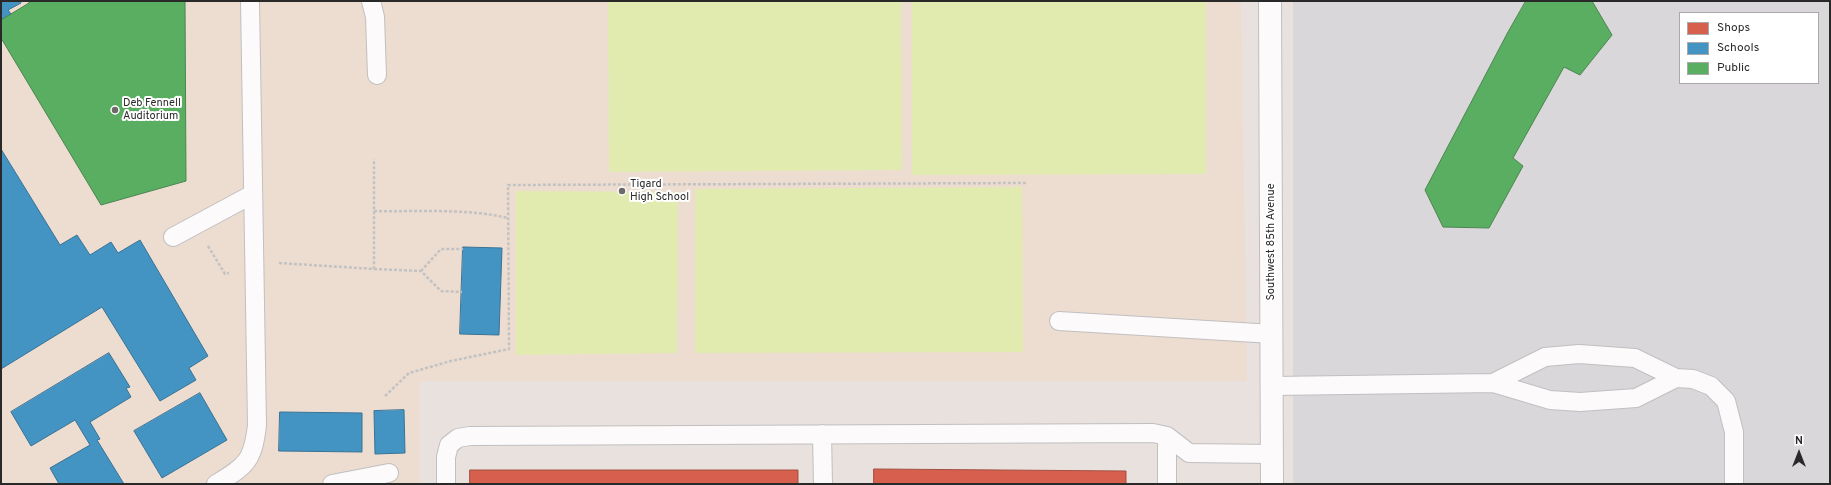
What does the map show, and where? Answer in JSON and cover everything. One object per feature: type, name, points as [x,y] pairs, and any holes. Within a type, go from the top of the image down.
[{"type":"street","name":"Southwest 85th Avenue","points":[[1270,1],[1272,484]]},
{"type":"lane","points":[[216,484],[238,470],[248,459],[254,444],[256,425],[250,1]]},
{"type":"lane","points":[[371,1],[375,17],[376,75]]},
{"type":"lane","points":[[173,237],[253,194]]},
{"type":"lane","points":[[1059,322],[1272,334]]},
{"type":"lane","points":[[1493,383],[1545,357],[1579,354],[1635,358],[1676,378],[1693,379],[1711,386],[1726,401],[1734,432],[1734,484]]},
{"type":"lane","points":[[1272,386],[1493,383],[1550,400],[1580,402],[1636,398],[1676,378]]},
{"type":"lane","points":[[446,484],[446,457],[449,444],[458,438],[464,437],[1153,433],[1167,436],[1189,453],[1272,454]]},
{"type":"lane","points":[[822,434],[823,484]]},
{"type":"lane","points":[[1167,436],[1167,484]]},
{"type":"lane","points":[[332,484],[389,473]]},
{"type":"path","points":[[374,159],[374,269]]},
{"type":"path","points":[[385,396],[409,373],[451,361],[508,349],[508,185],[1026,183]]},
{"type":"path","points":[[374,211],[467,212],[508,218]]},
{"type":"path","points":[[195,226],[225,274],[267,263],[421,271],[441,291],[462,292]]},
{"type":"path","points":[[421,271],[441,249],[463,249]]},
{"type":"shaded area","name":"Tigard High School","points":[[1,1],[1241,1],[1247,381],[419,381],[419,484],[1,484]]},
{"type":"shaded area","points":[[1293,1],[1830,1],[1830,484],[1293,484]]},
{"type":"green space","points":[[608,1],[901,1],[902,170],[609,172]]},
{"type":"green space","points":[[912,1],[1206,1],[1206,174],[912,175]]},
{"type":"green space","points":[[1022,187],[1023,352],[695,353],[695,189]]},
{"type":"green space","points":[[516,191],[678,192],[677,353],[516,355]]},
{"type":"building: Shops","points":[[874,469],[1126,471],[1126,484],[874,484]]},
{"type":"building: Shops","points":[[470,470],[798,470],[798,484],[470,484]]},
{"type":"building: Schools","points":[[1,1],[20,1],[21,3],[8,10],[11,14],[1,20]]},
{"type":"building: Schools","points":[[1,149],[60,245],[77,235],[90,255],[111,242],[118,253],[140,240],[208,356],[189,368],[196,380],[160,401],[102,307],[1,369]]},
{"type":"building: Schools","points":[[463,247],[502,248],[499,335],[460,334]]},
{"type":"building: Schools","points":[[109,353],[130,387],[126,388],[131,397],[90,422],[100,439],[97,440],[124,484],[59,484],[50,468],[90,445],[75,420],[31,446],[11,412]]},
{"type":"building: Schools","points":[[200,393],[227,440],[162,478],[134,431]]},
{"type":"building: Schools","points":[[404,410],[405,453],[375,454],[374,411]]},
{"type":"building: Schools","points":[[280,412],[362,413],[362,452],[279,451]]},
{"type":"building: Public","name":"Deb Fennell Auditorium","points":[[28,1],[185,1],[186,181],[101,205],[1,38],[1,20],[29,3]]},
{"type":"building: Public","points":[[1526,1],[1592,1],[1612,35],[1580,75],[1564,67],[1513,158],[1523,166],[1489,228],[1443,227],[1425,190],[1508,32]]},
{"type":"place","name":"Deb Fennell Auditorium","points":[[115,110]]},
{"type":"place","name":"Tigard High School","points":[[622,191]]}]
